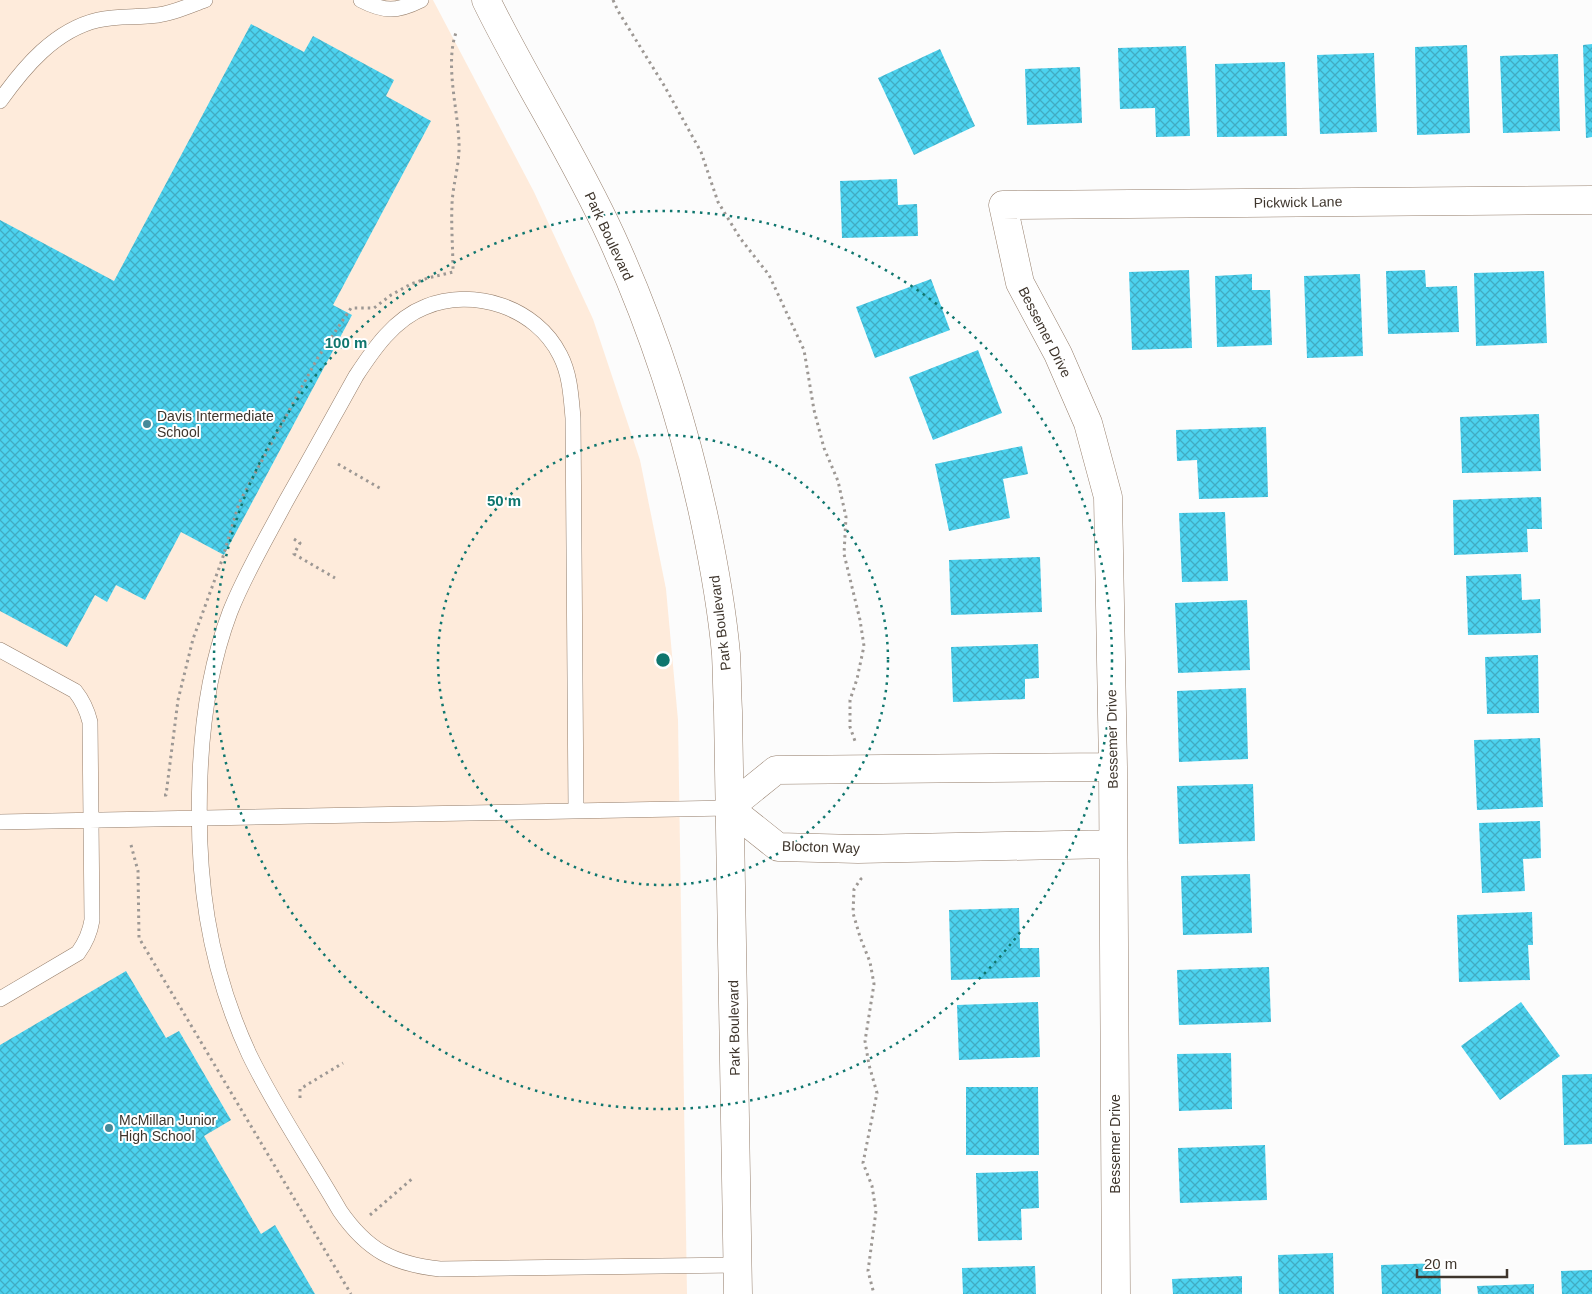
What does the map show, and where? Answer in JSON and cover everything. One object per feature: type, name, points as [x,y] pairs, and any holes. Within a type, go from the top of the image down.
[{"type":"street","name":"Park Boulevard","points":[[486,0],[510,48],[564,144],[610,234],[634,288],[653,338],[684,432],[711,552],[726,653],[738,1294]]},
{"type":"street","name":"Pickwick Lane","points":[[1003,205],[1592,200]]},
{"type":"street","name":"Bessemer Drive","points":[[1003,205],[1020,283],[1058,354],[1088,423],[1108,497],[1113,767],[1116,1294]]},
{"type":"street","points":[[729,808],[776,770],[1113,767]]},
{"type":"street","name":"Blocton Way","points":[[729,808],[778,848],[858,849],[1113,844]]},
{"type":"lane","points":[[0,101],[12,85],[58,37],[80,26],[97,20],[120,16],[159,15],[206,0]]},
{"type":"lane","points":[[361,0],[382,9],[394,10],[421,0]]},
{"type":"lane","points":[[576,810],[573,418],[570,384],[560,355],[546,334],[530,320],[499,304],[479,299],[458,298],[424,307],[409,315],[384,338],[368,357],[250,567],[230,614],[210,684],[201,743],[198,819],[200,859],[208,929],[216,963],[250,1054],[277,1104],[340,1211],[353,1229],[366,1242],[383,1254],[419,1267],[440,1269],[738,1265]]},
{"type":"lane","points":[[0,650],[75,691],[83,701],[88,711],[90,722],[92,821],[92,920],[86,943],[78,952],[0,999]]},
{"type":"lane","points":[[0,822],[729,808]]},
{"type":"path","points":[[613,0],[665,87],[700,152],[718,202],[740,238],[769,275],[804,350],[814,410],[824,448],[838,481],[846,517],[844,554],[860,620],[864,646],[850,700],[850,727],[855,743]]},
{"type":"path","points":[[453,264],[452,204],[460,145],[454,99],[453,58],[455,36],[458,30]]},
{"type":"path","points":[[338,464],[383,490]]},
{"type":"path","points":[[294,539],[300,543],[294,554],[334,578]]},
{"type":"path","points":[[130,845],[138,871],[139,938],[351,1294]]},
{"type":"path","points":[[858,875],[861,879],[854,889],[853,913],[870,962],[874,984],[865,1040],[868,1065],[876,1094],[864,1163],[872,1186],[876,1212],[868,1271],[874,1294]]},
{"type":"path","points":[[300,1101],[300,1089],[343,1063]]},
{"type":"path","points":[[369,1215],[413,1178]]},
{"type":"shaded area","points":[[0,0],[433,0],[534,192],[593,319],[640,460],[666,589],[678,720],[687,1294],[0,1294]]},
{"type":"building","name":"Davis Intermediate School","points":[[251,24],[304,52],[313,36],[394,80],[386,96],[431,121],[333,305],[352,315],[224,555],[181,532],[145,600],[116,585],[107,602],[95,595],[67,647],[0,611],[0,220],[114,281]]},
{"type":"building","points":[[1592,44],[1592,137],[1586,138],[1583,45]]},
{"type":"building","points":[[1467,45],[1470,133],[1417,135],[1415,47]]},
{"type":"building","points":[[1186,46],[1190,136],[1156,137],[1155,108],[1120,109],[1118,48]]},
{"type":"building","points":[[940,49],[975,126],[914,155],[878,78]]},
{"type":"building","points":[[1374,53],[1377,132],[1320,134],[1317,55]]},
{"type":"building","points":[[1558,54],[1560,131],[1503,133],[1500,56]]},
{"type":"building","points":[[1285,62],[1287,136],[1217,137],[1215,64]]},
{"type":"building","points":[[1080,67],[1082,123],[1027,125],[1025,69]]},
{"type":"building","points":[[897,179],[898,205],[917,204],[918,236],[842,238],[840,181]]},
{"type":"building","points":[[1189,270],[1192,348],[1132,350],[1129,272]]},
{"type":"building","points":[[1425,270],[1426,287],[1457,286],[1459,332],[1388,334],[1386,271]]},
{"type":"building","points":[[1544,271],[1547,343],[1476,346],[1474,273]]},
{"type":"building","points":[[1252,274],[1252,290],[1270,290],[1272,345],[1217,347],[1215,276]]},
{"type":"building","points":[[1360,274],[1363,356],[1307,358],[1304,276]]},
{"type":"building","points":[[931,279],[950,330],[875,358],[856,307]]},
{"type":"building","points":[[978,350],[1002,413],[933,440],[909,377]]},
{"type":"building","points":[[1539,414],[1541,471],[1462,473],[1460,417]]},
{"type":"building","points":[[1266,427],[1268,497],[1199,499],[1197,460],[1177,461],[1176,430]]},
{"type":"building","points":[[1022,446],[1028,474],[1003,479],[1010,518],[949,531],[935,464]]},
{"type":"building","points":[[1541,497],[1542,529],[1527,529],[1528,552],[1454,555],[1453,500]]},
{"type":"building","points":[[1225,512],[1228,581],[1182,582],[1179,513]]},
{"type":"building","points":[[1040,557],[1042,612],[951,615],[949,560]]},
{"type":"building","points":[[1521,574],[1522,600],[1540,599],[1541,633],[1468,635],[1466,576]]},
{"type":"building","points":[[1247,600],[1250,670],[1178,673],[1175,603]]},
{"type":"building","points":[[1038,644],[1039,678],[1025,679],[1025,699],[953,702],[951,647]]},
{"type":"building","points":[[1538,655],[1539,713],[1487,714],[1485,657]]},
{"type":"building","points":[[1246,688],[1248,759],[1179,762],[1177,691]]},
{"type":"building","points":[[1540,738],[1543,807],[1477,810],[1474,740]]},
{"type":"building","points":[[1253,784],[1255,841],[1179,844],[1177,786]]},
{"type":"building","points":[[1540,821],[1541,858],[1523,859],[1525,891],[1482,893],[1479,823]]},
{"type":"building","points":[[1250,874],[1252,933],[1183,935],[1181,876]]},
{"type":"building","points":[[1019,908],[1020,948],[1039,948],[1040,977],[951,980],[949,910]]},
{"type":"building","points":[[1532,912],[1533,945],[1528,945],[1530,980],[1459,982],[1457,915]]},
{"type":"building","points":[[1269,967],[1271,1022],[1179,1025],[1177,970]]},
{"type":"building","name":"McMillan Junior High School","points":[[126,971],[166,1038],[179,1031],[231,1120],[204,1136],[261,1234],[275,1225],[315,1294],[0,1294],[0,1045]]},
{"type":"building","points":[[1038,1002],[1040,1057],[959,1060],[957,1005]]},
{"type":"building","points":[[1521,1002],[1560,1056],[1500,1100],[1461,1046]]},
{"type":"building","points":[[1231,1053],[1232,1109],[1179,1111],[1177,1054]]},
{"type":"building","points":[[1592,1074],[1592,1144],[1564,1145],[1562,1075]]},
{"type":"building","points":[[966,1087],[1038,1087],[1039,1155],[966,1155]]},
{"type":"building","points":[[1265,1145],[1267,1200],[1180,1203],[1178,1148]]},
{"type":"building","points":[[1038,1171],[1039,1208],[1021,1209],[1022,1240],[978,1241],[976,1173]]},
{"type":"building","points":[[1333,1253],[1334,1294],[1279,1294],[1278,1255]]},
{"type":"building","points":[[1440,1263],[1441,1294],[1382,1294],[1381,1265]]},
{"type":"building","points":[[1035,1266],[1036,1294],[963,1294],[962,1268]]},
{"type":"building","points":[[1592,1270],[1592,1294],[1562,1294],[1561,1271]]},
{"type":"building","points":[[1242,1276],[1242,1294],[1173,1294],[1172,1279]]},
{"type":"building","points":[[1534,1284],[1534,1294],[1478,1294],[1477,1286]]},
{"type":"place","name":"Davis Intermediate School","points":[[147,424]]},
{"type":"place","name":"McMillan Junior High School","points":[[109,1128]]}]
